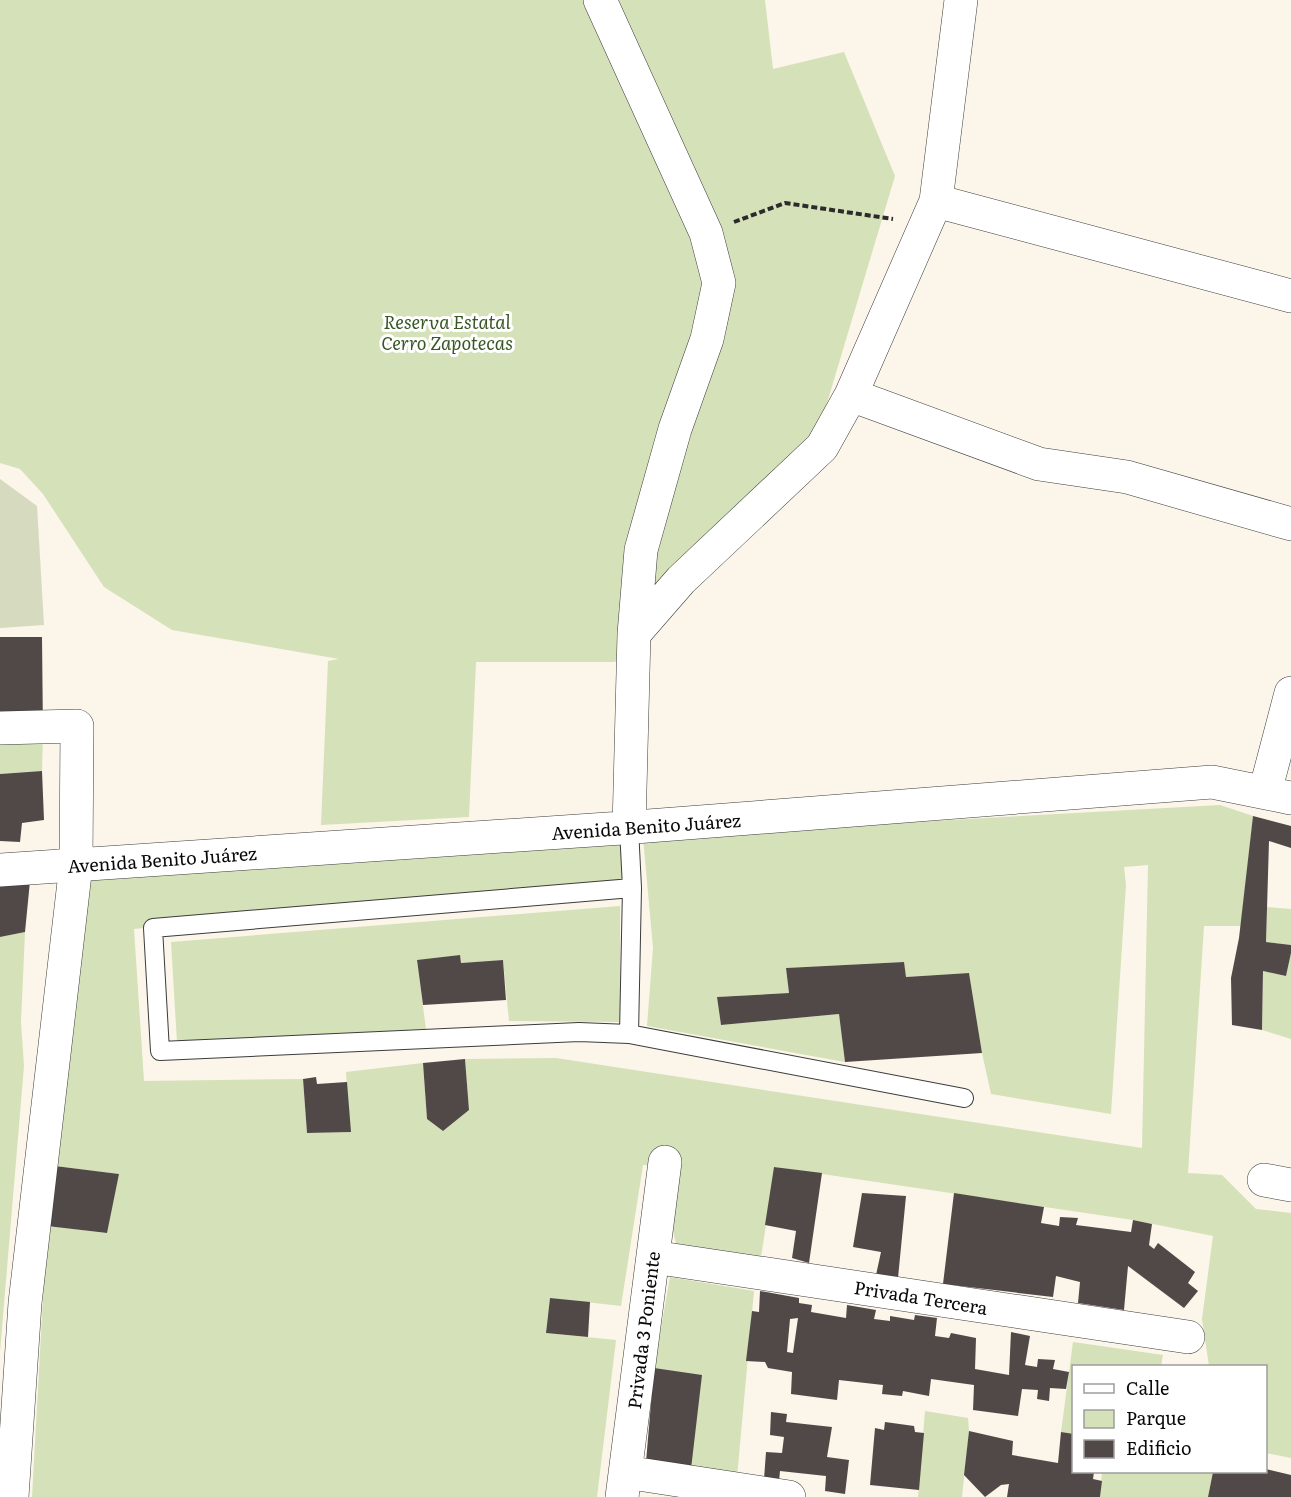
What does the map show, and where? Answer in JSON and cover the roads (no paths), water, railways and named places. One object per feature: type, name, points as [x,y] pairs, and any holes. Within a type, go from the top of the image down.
[{"type":"street","points":[[600,0],[706,233],[719,283],[707,339],[675,429],[641,550],[634,634],[629,828]]},
{"type":"street","points":[[634,634],[681,580],[822,447],[851,395],[931,213],[961,0]]},
{"type":"street","points":[[931,213],[1291,296]]},
{"type":"street","points":[[851,395],[1039,464],[1127,477],[1291,524]]},
{"type":"street","points":[[1278,795],[1291,693]]},
{"type":"street","points":[[0,728],[77,726],[76,865],[13,1301],[9,1480]]},
{"type":"street","name":"Avenida Benito Juárez","points":[[0,870],[629,828],[1212,782],[1278,795]]},
{"type":"street","name":"Privada 3 Poniente","points":[[623,1485],[665,1162]]},
{"type":"street","name":"Privada Tercera","points":[[653,1257],[1188,1337]]},
{"type":"street","points":[[623,1485],[789,1497]]},
{"type":"lane","points":[[629,828],[632,888],[629,1034]]},
{"type":"lane","points":[[632,888],[153,928],[160,1051],[579,1032],[629,1034],[964,1098]]},
{"type":"park label","name":"Reserva Estatal Cerro Zapotecas","points":[[447,331]]}]
